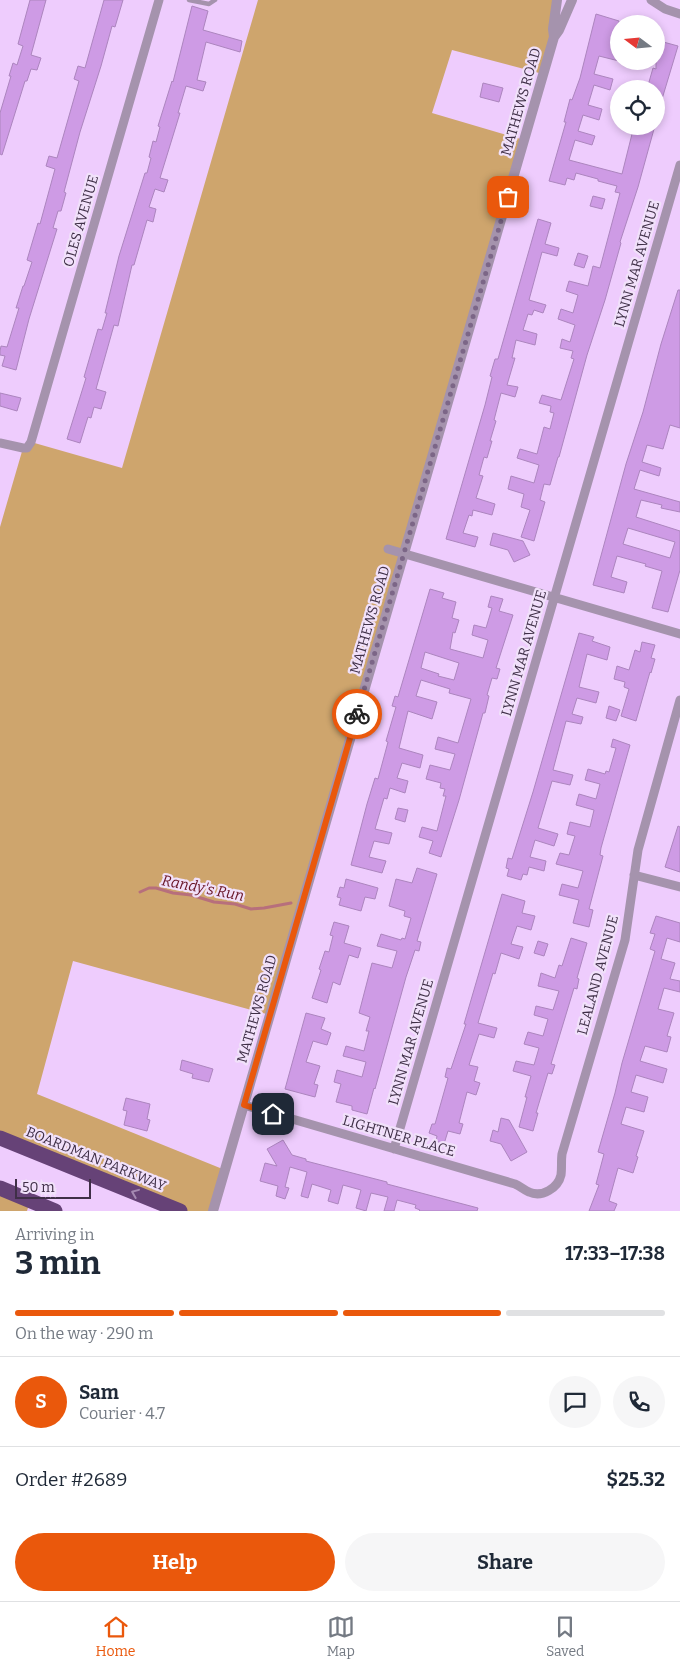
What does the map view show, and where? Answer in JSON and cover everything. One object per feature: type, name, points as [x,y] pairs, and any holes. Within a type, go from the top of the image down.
[{"type":"highway","name":"BOARDMAN PARKWAY","points":[[0,1138],[180,1211]]},
{"type":"highway","points":[[0,1188],[55,1211]]},
{"type":"street","name":"OLES AVENUE","points":[[0,443],[17,448],[27,448],[31,442],[159,0]]},
{"type":"street","name":"MATHEWS ROAD","points":[[554,37],[553,29],[557,0]]},
{"type":"street","name":"MATHEWS ROAD","points":[[213,1211],[554,37],[572,0]]},
{"type":"street","points":[[651,0],[665,9],[680,14]]},
{"type":"street","name":"LYNN MAR AVENUE","points":[[394,1149],[680,165]]},
{"type":"street","points":[[388,549],[680,634]]},
{"type":"street","name":"LEALAND AVENUE","points":[[545,1192],[555,1186],[561,1174],[562,1154],[625,940],[642,830],[680,700]]},
{"type":"street","points":[[634,875],[680,887]]},
{"type":"street","name":"LIGHTNER PLACE","points":[[244,1105],[515,1184],[536,1194],[545,1192]]},
{"type":"lane","points":[[189,0],[209,4],[215,0]]},
{"type":"shaded area","points":[[258,0],[557,0],[543,74],[452,50],[432,113],[524,140],[270,1015],[73,961],[37,1094],[225,1170],[212,1211],[180,1211],[0,1138],[0,527],[23,448],[31,442],[122,468]]},
{"type":"shaded area","points":[[0,1188],[30,1201],[27,1211],[0,1211]]},
{"type":"building","points":[[30,0],[46,0],[31,55],[41,58],[37,70],[31,69],[27,81],[25,81],[2,155],[0,154],[0,113],[13,63],[17,65],[23,46],[18,44]]},
{"type":"building","points":[[104,0],[123,0],[115,27],[112,26],[80,132],[64,192],[66,193],[61,211],[58,211],[53,228],[57,229],[29,319],[16,370],[2,366],[5,356],[0,355],[1,346],[7,347],[19,308],[16,308],[32,262],[27,260],[38,223],[40,224],[55,169],[46,166],[49,156],[57,158],[79,81],[74,79],[78,66],[85,68]]},
{"type":"building","points":[[192,6],[208,11],[203,30],[242,41],[240,52],[206,42],[197,80],[206,82],[203,91],[186,86],[178,113],[180,113],[160,178],[168,180],[164,192],[155,189],[149,207],[156,209],[153,222],[147,220],[134,265],[132,265],[118,326],[114,325],[96,389],[106,392],[101,409],[94,407],[91,418],[88,417],[80,443],[67,439],[86,378],[84,377],[98,329],[102,330],[107,313],[105,313],[119,256],[145,173],[147,173],[153,141],[156,142],[160,127],[158,126],[173,82]]},
{"type":"building","points":[[596,14],[610,18],[610,59],[599,56],[594,74],[613,79],[610,80],[610,90],[594,85],[588,105],[602,109],[599,120],[583,115],[578,131],[595,136],[592,145],[575,140],[569,160],[622,174],[632,135],[652,135],[620,242],[605,300],[587,355],[559,457],[550,485],[544,484],[540,500],[545,502],[534,541],[521,537],[530,510],[521,507],[524,494],[508,489],[511,476],[534,483],[539,465],[517,458],[520,449],[537,454],[544,427],[550,429],[554,413],[550,412],[551,406],[539,403],[542,395],[561,400],[574,359],[571,358],[573,351],[560,348],[562,339],[570,342],[575,325],[558,319],[561,309],[573,313],[578,295],[566,291],[569,281],[588,286],[593,266],[600,268],[620,193],[615,192],[617,186],[576,173],[574,180],[567,178],[565,185],[549,181],[566,122],[564,122],[570,99],[572,100],[580,78]]},
{"type":"building","points":[[665,42],[678,46],[665,89],[665,80],[650,80],[652,70],[665,70]]},
{"type":"building","points":[[483,83],[503,88],[499,102],[480,97]]},
{"type":"building","points":[[593,196],[605,199],[602,209],[590,206]]},
{"type":"building","points":[[538,219],[551,223],[545,244],[559,248],[557,256],[542,252],[529,300],[546,305],[543,313],[534,310],[532,315],[528,314],[523,330],[537,334],[535,345],[516,340],[512,358],[515,358],[507,385],[518,387],[515,397],[501,393],[490,441],[492,441],[487,458],[484,457],[479,475],[483,476],[476,498],[495,504],[492,515],[473,510],[472,516],[469,515],[463,533],[478,537],[475,547],[446,539],[485,405],[492,377],[490,376],[495,359],[498,359]]},
{"type":"building","points":[[578,253],[588,256],[584,268],[574,265]]},
{"type":"building","points":[[678,290],[680,290],[680,428],[670,425],[663,449],[647,445],[642,462],[661,468],[659,476],[640,470],[634,489],[680,502],[680,512],[661,508],[662,505],[641,500],[636,517],[680,531],[680,570],[668,612],[652,608],[662,571],[645,566],[646,564],[617,556],[611,577],[627,582],[624,593],[593,585]],"holes":[[[628,528],[675,542],[670,558],[623,544]]]},
{"type":"building","points":[[0,393],[21,398],[17,411],[0,406]]},
{"type":"building","points":[[493,533],[523,541],[530,555],[514,562],[508,550],[490,545]]},
{"type":"building","points":[[430,589],[444,593],[442,598],[456,602],[452,618],[459,620],[455,633],[453,632],[450,649],[483,658],[488,640],[472,635],[474,625],[486,628],[492,608],[488,607],[491,596],[503,599],[499,611],[513,615],[496,668],[500,669],[497,679],[492,678],[487,695],[489,696],[485,713],[483,713],[441,857],[429,853],[433,841],[419,837],[422,827],[437,831],[446,796],[443,796],[445,789],[440,788],[441,783],[426,779],[430,765],[450,770],[455,754],[435,749],[438,737],[458,743],[471,699],[449,693],[450,689],[421,680],[416,696],[437,702],[432,719],[408,711],[399,748],[423,755],[420,768],[402,763],[397,778],[408,781],[405,793],[390,788],[387,799],[384,798],[375,829],[392,833],[389,844],[374,841],[369,857],[386,861],[382,873],[351,865],[367,804],[375,778],[378,779],[388,742],[386,741],[396,707],[392,706],[395,696],[398,697]],"holes":[[[425,652],[459,663],[454,680],[438,676],[439,674],[421,668]]]},
{"type":"building","points":[[579,633],[594,637],[592,641],[610,647],[607,660],[587,654],[579,687],[599,692],[596,703],[577,698],[572,714],[583,717],[581,724],[566,721],[553,770],[573,775],[570,785],[552,781],[538,828],[558,834],[554,846],[535,840],[530,857],[546,861],[544,871],[529,867],[527,875],[523,874],[521,880],[507,876],[509,869],[506,868],[508,858],[512,859]]},
{"type":"building","points":[[642,642],[655,645],[651,658],[655,659],[636,721],[621,716],[629,689],[624,687],[625,682],[614,679],[617,666],[629,670],[635,650],[640,652]]},
{"type":"building","points":[[609,706],[620,710],[616,721],[606,718]]},
{"type":"building","points":[[613,739],[630,745],[601,848],[600,855],[603,856],[589,909],[593,910],[589,927],[573,923],[579,900],[559,895],[562,884],[578,888],[583,871],[556,864],[560,853],[569,855],[575,836],[567,834],[570,822],[590,827],[594,810],[576,805],[579,794],[596,799],[600,784],[585,780],[588,769],[605,774],[606,771],[609,772],[616,748],[611,747]]},
{"type":"building","points":[[398,808],[408,810],[405,822],[395,819]]},
{"type":"building","points":[[678,826],[680,827],[680,872],[665,867]]},
{"type":"building","points":[[417,868],[437,874],[417,941],[421,942],[419,951],[415,950],[406,977],[367,1114],[352,1110],[352,1106],[336,1102],[341,1084],[334,1082],[337,1070],[362,1077],[366,1062],[343,1056],[346,1046],[364,1051],[369,1031],[366,1031],[370,1017],[359,1013],[372,963],[392,968],[397,951],[377,946],[381,934],[401,940],[402,938],[405,939],[411,918],[404,916],[405,911],[389,906],[396,879],[412,883]]},
{"type":"building","points":[[346,879],[378,888],[375,899],[365,897],[361,911],[339,905],[341,898],[337,897],[340,887],[344,888]]},
{"type":"building","points":[[502,894],[525,901],[522,913],[535,916],[531,930],[517,926],[511,944],[523,947],[519,959],[501,953],[495,974],[493,973],[478,1023],[497,1028],[494,1038],[479,1034],[469,1065],[478,1067],[474,1081],[480,1083],[476,1095],[467,1092],[459,1123],[463,1124],[460,1134],[448,1131],[444,1144],[436,1141],[437,1136],[429,1133],[432,1124],[435,1124],[448,1078],[445,1077],[447,1068],[451,1069],[466,1024],[464,1024]]},
{"type":"building","points":[[656,916],[680,923],[680,942],[667,938],[661,959],[675,963],[670,979],[680,981],[680,992],[664,988],[658,1009],[674,1013],[667,1036],[671,1037],[667,1052],[645,1046],[640,1061],[667,1069],[663,1083],[636,1075],[631,1092],[648,1097],[644,1112],[626,1107],[621,1124],[644,1131],[633,1173],[618,1168],[609,1201],[617,1204],[614,1211],[589,1211],[599,1185],[596,1184],[604,1154],[598,1152],[655,951],[650,949],[655,934],[650,933]]},
{"type":"building","points":[[334,922],[349,926],[344,943],[361,948],[358,958],[349,955],[340,985],[333,982],[327,1003],[312,998],[325,951],[329,952],[333,936],[330,935]]},
{"type":"building","points":[[571,938],[587,943],[577,978],[579,979],[577,989],[574,988],[551,1064],[555,1065],[552,1074],[548,1073],[536,1113],[538,1113],[533,1131],[519,1127],[531,1076],[513,1071],[516,1061],[534,1065],[539,1048],[524,1044],[528,1032],[543,1036],[548,1019],[534,1015],[536,1006],[553,1010],[559,991],[538,986],[541,973],[555,978],[559,965],[562,966]]},
{"type":"building","points":[[538,941],[548,944],[544,956],[534,953]]},
{"type":"building","points":[[306,1013],[325,1018],[321,1029],[331,1033],[327,1045],[313,1041],[306,1062],[320,1066],[314,1084],[318,1085],[315,1097],[285,1089]]},
{"type":"building","points":[[182,1060],[213,1069],[209,1082],[192,1078],[193,1074],[180,1070]]},
{"type":"building","points":[[126,1098],[150,1104],[147,1119],[150,1120],[147,1131],[124,1125],[127,1111],[123,1110]]},
{"type":"building","points":[[501,1118],[509,1120],[527,1152],[511,1161],[501,1144],[490,1141],[493,1130],[498,1132]]},
{"type":"building","points":[[283,1140],[292,1155],[306,1159],[306,1161],[478,1208],[477,1211],[419,1211],[415,1208],[416,1205],[397,1200],[394,1211],[384,1211],[388,1197],[371,1193],[366,1211],[356,1208],[361,1190],[343,1185],[338,1204],[328,1201],[331,1190],[312,1184],[308,1198],[301,1196],[307,1172],[290,1167],[285,1187],[289,1188],[285,1199],[276,1196],[278,1186],[260,1181],[265,1163],[277,1166],[267,1149]]},
{"type":"waterway","name":"Randy's Run","points":[[140,892],[149,888],[156,888],[251,909],[291,903]]},
{"type":"way so far","points":[[357,714],[508,197]]},
{"type":"route","points":[[273,1114],[244,1105],[357,714]]}]
